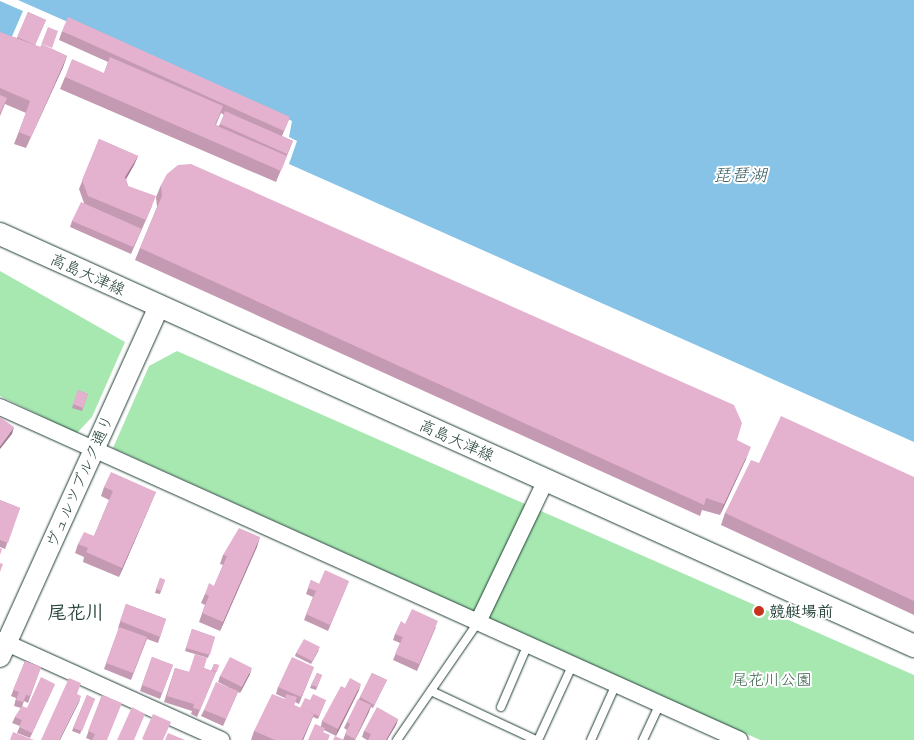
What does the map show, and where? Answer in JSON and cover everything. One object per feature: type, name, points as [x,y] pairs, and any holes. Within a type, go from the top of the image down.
[{"type":"main road","name":"高島大津線","points":[[0,234],[914,646]]},
{"type":"street","name":"ヴュルツブルク通り","points":[[2,647],[159,306]]},
{"type":"street","points":[[0,407],[92,451],[740,740]]},
{"type":"street","points":[[478,622],[546,480]]},
{"type":"street","points":[[2,647],[221,740]]},
{"type":"lane","points":[[397,740],[478,622]]},
{"type":"lane","points":[[501,707],[528,644]]},
{"type":"lane","points":[[431,691],[537,740],[573,664]]},
{"type":"lane","points":[[591,740],[616,684]]},
{"type":"lane","points":[[643,740],[660,704]]},
{"type":"green space","points":[[0,271],[125,342],[92,417],[77,433],[0,396]]},
{"type":"green space","name":"尾花川公園","points":[[177,351],[914,675],[914,740],[760,740],[113,448],[149,366]]},
{"type":"water","name":"琵琶湖","points":[[18,0],[914,0],[914,442],[289,164],[297,141],[289,137],[292,121]]},
{"type":"water","points":[[0,1],[23,11],[10,41],[0,37]]},
{"type":"building","points":[[28,12],[46,20],[35,45],[17,37]]},
{"type":"building","points":[[68,17],[290,117],[284,131],[62,31]]},
{"type":"building","points":[[48,27],[58,31],[52,48],[41,45]]},
{"type":"building","points":[[0,32],[40,47],[42,44],[67,56],[31,137],[19,132],[30,101],[0,88]]},
{"type":"building","points":[[110,57],[223,106],[215,125],[287,156],[281,171],[65,77],[72,59],[104,73]]},
{"type":"building","points":[[0,95],[7,98],[0,113]]},
{"type":"building","points":[[225,111],[293,141],[287,154],[220,124]]},
{"type":"building","points":[[99,139],[138,156],[125,177],[128,186],[156,196],[146,220],[88,196],[82,180]]},
{"type":"building","points":[[191,164],[734,405],[742,423],[737,440],[751,447],[724,504],[706,498],[704,505],[140,248],[162,196],[161,185],[167,174],[178,165]]},
{"type":"building","points":[[81,202],[142,229],[133,247],[72,221]]},
{"type":"building","points":[[78,390],[88,394],[83,408],[73,404]]},
{"type":"building","points":[[781,416],[914,477],[914,601],[725,513],[751,460],[759,463]]},
{"type":"building","points":[[0,417],[14,427],[0,446]]},
{"type":"building","points":[[111,472],[156,492],[122,568],[86,552],[88,548],[78,544],[84,532],[94,536],[113,491],[104,487]]},
{"type":"building","points":[[0,500],[20,508],[8,543],[0,540]]},
{"type":"building","points":[[239,528],[260,537],[223,622],[202,613],[209,596],[205,594],[209,583],[214,586],[227,556],[223,555]]},
{"type":"building","points":[[325,570],[349,581],[330,625],[306,614],[316,591],[308,588],[311,580],[319,584]]},
{"type":"building","points":[[160,578],[165,580],[161,591],[156,589]]},
{"type":"building","points":[[126,604],[166,619],[160,637],[120,621]]},
{"type":"building","points":[[412,609],[438,621],[419,664],[395,654],[403,637],[395,634],[401,621],[405,624]]},
{"type":"building","points":[[119,627],[147,637],[133,673],[106,663]]},
{"type":"building","points":[[192,629],[215,637],[210,655],[186,648]]},
{"type":"building","points":[[304,639],[320,647],[312,661],[296,653]]},
{"type":"building","points":[[195,654],[207,658],[204,668],[216,672],[200,710],[193,708],[194,704],[167,696],[175,668],[189,672]]},
{"type":"building","points":[[152,657],[173,665],[162,693],[142,685]]},
{"type":"building","points":[[230,657],[252,668],[242,687],[220,676]]},
{"type":"building","points":[[292,657],[314,667],[301,697],[278,687]]},
{"type":"building","points":[[25,661],[41,667],[30,696],[26,695],[23,702],[16,700],[19,692],[13,690]]},
{"type":"building","points":[[214,664],[219,665],[217,672],[212,670]]},
{"type":"building","points":[[317,673],[322,675],[317,687],[311,685]]},
{"type":"building","points":[[372,673],[387,680],[374,705],[360,697]]},
{"type":"building","points":[[41,677],[55,684],[32,733],[19,727],[22,720],[15,717],[22,706],[27,708]]},
{"type":"building","points":[[69,678],[81,683],[77,694],[81,696],[59,740],[41,740]]},
{"type":"building","points":[[350,678],[361,684],[338,729],[322,721],[341,686],[345,688]]},
{"type":"building","points":[[216,682],[238,691],[226,719],[204,710]]},
{"type":"building","points":[[272,694],[285,699],[286,694],[297,697],[294,705],[314,714],[302,740],[275,740],[254,731]]},
{"type":"building","points":[[313,694],[326,700],[319,716],[300,708],[305,698],[310,700]]},
{"type":"building","points":[[87,695],[95,699],[82,731],[73,728]]},
{"type":"building","points":[[102,695],[122,703],[107,740],[92,740],[95,734],[88,731]]},
{"type":"building","points":[[358,699],[371,705],[355,739],[345,734],[350,724],[347,722]]},
{"type":"building","points":[[132,707],[145,714],[134,740],[117,740]]},
{"type":"building","points":[[377,707],[398,719],[386,740],[368,740],[371,734],[364,731]]},
{"type":"building","points":[[153,714],[171,722],[163,740],[142,739]]},
{"type":"building","points":[[315,724],[325,728],[323,732],[330,735],[328,740],[308,740]]},
{"type":"building","points":[[13,732],[34,740],[10,740]]},
{"type":"building","points":[[168,733],[185,740],[165,740]]},
{"type":"building","points":[[335,736],[344,740],[333,740]]},
{"type":"place","name":"競艇場前","points":[[759,611]]},
{"type":"district","name":"尾花川","points":[[76,613]]}]
